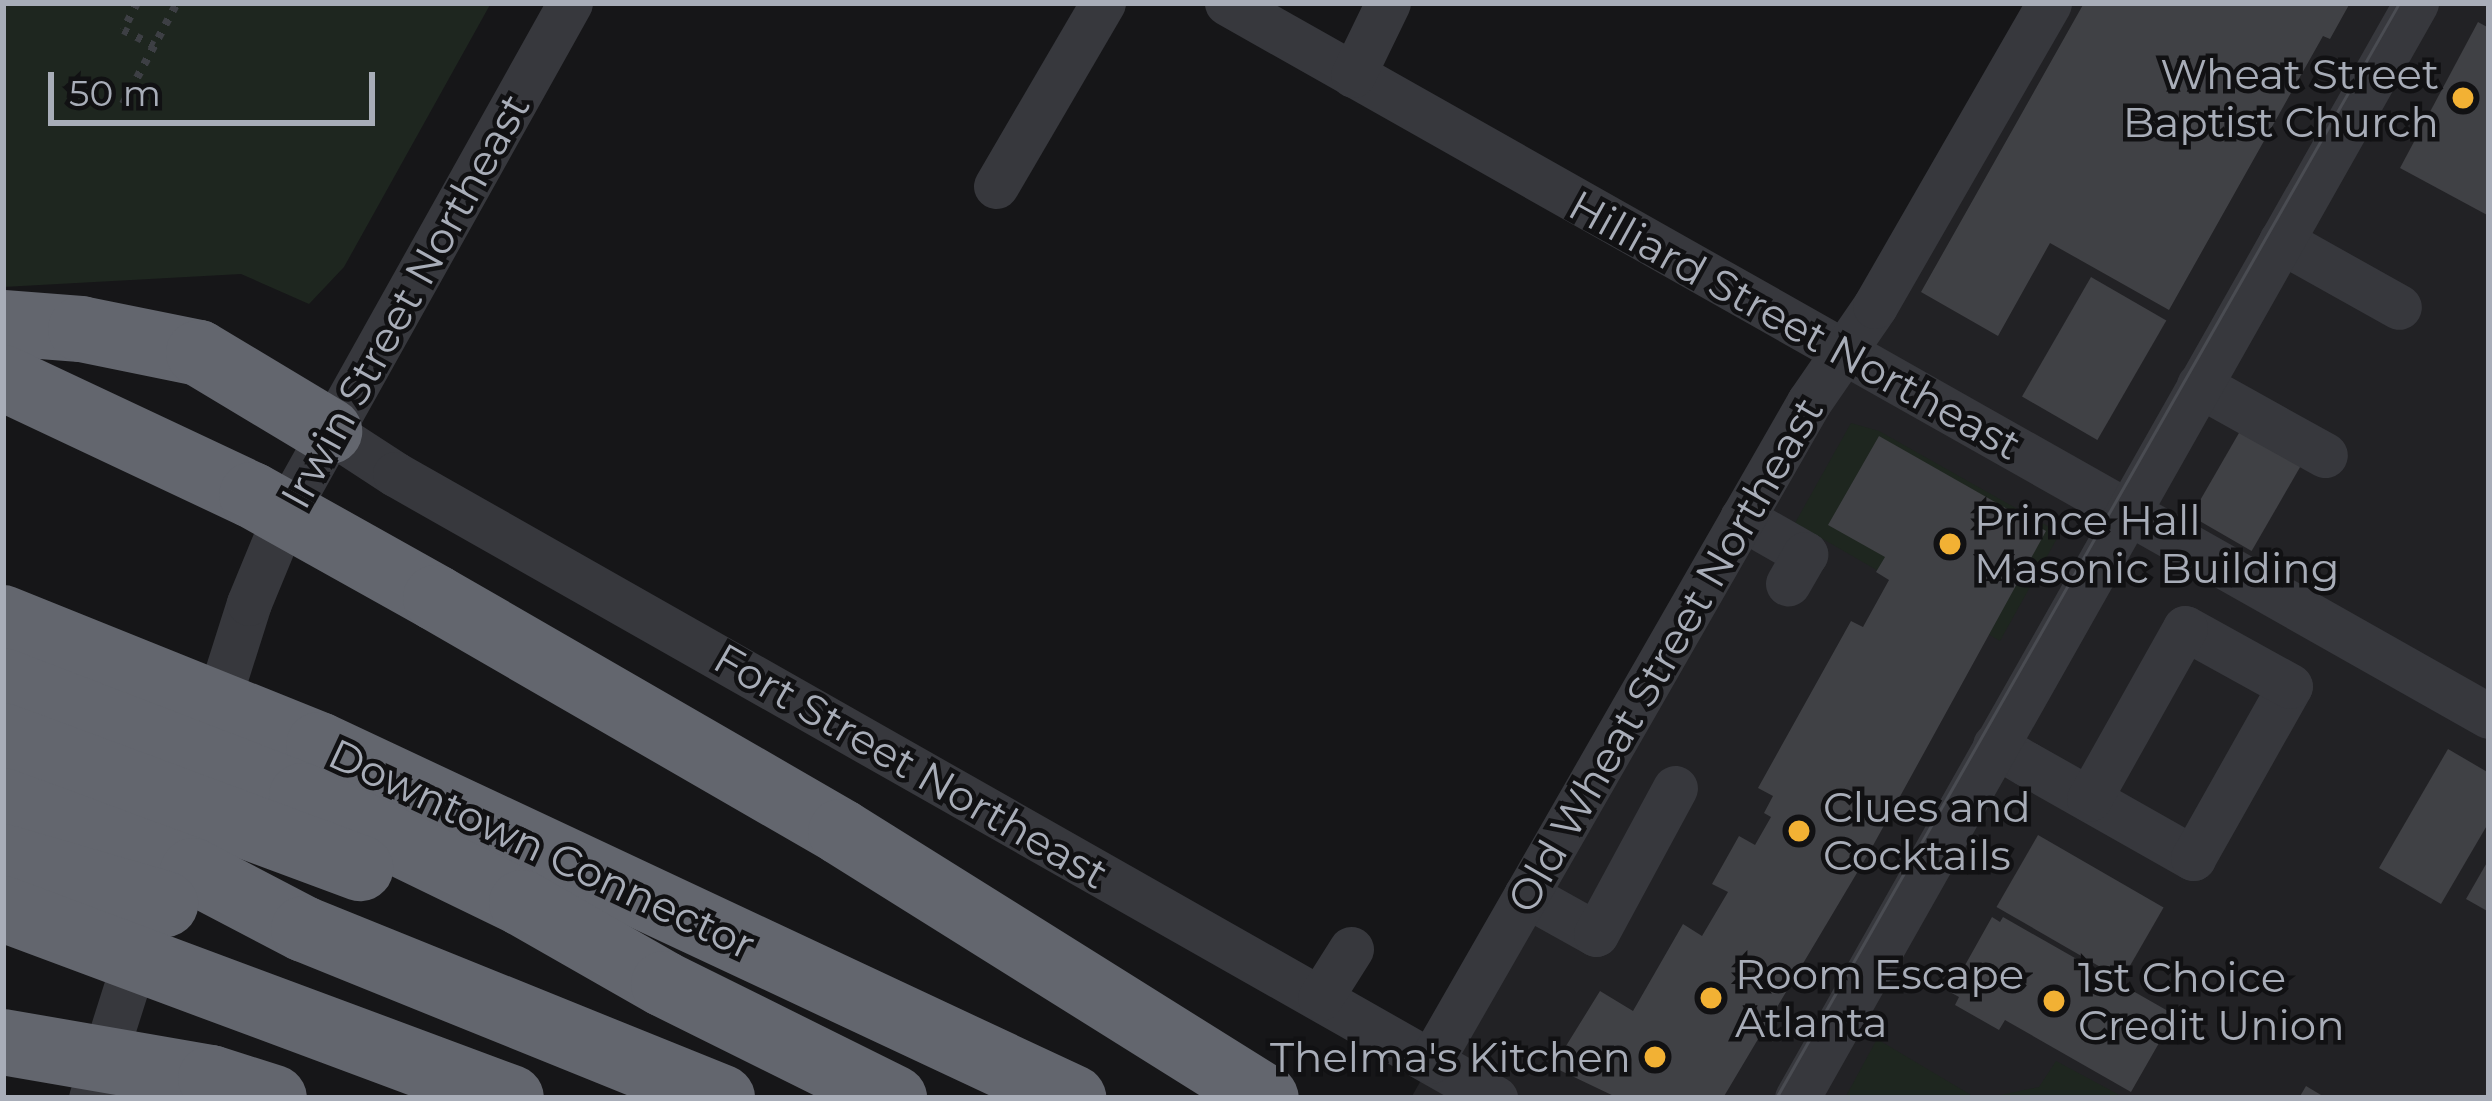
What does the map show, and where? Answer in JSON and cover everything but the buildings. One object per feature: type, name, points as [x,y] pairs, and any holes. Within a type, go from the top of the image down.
[{"type":"highway","points":[[3,322],[81,328],[199,353],[329,431]]},
{"type":"highway","points":[[3,378],[252,495],[436,598],[842,832],[1266,1098]]},
{"type":"highway","name":"Downtown Connector","points":[[3,619],[40,809],[235,998],[511,1098]]},
{"type":"highway","points":[[3,681],[40,809]]},
{"type":"highway","points":[[3,736],[40,809],[194,872],[278,920],[722,1098]]},
{"type":"highway","points":[[40,809],[303,794],[664,984],[894,1098]]},
{"type":"highway","name":"Downtown Connector","points":[[40,809],[303,794],[1073,1098]]},
{"type":"highway","points":[[3,1042],[211,1078],[274,1098]]},
{"type":"street","name":"Irwin Street Northeast","points":[[91,1098],[249,603],[289,506],[570,3]]},
{"type":"street","points":[[996,186],[1103,3]]},
{"type":"street","name":"Hilliard Street Northeast","points":[[1227,3],[2489,716]]},
{"type":"street","points":[[1353,75],[1388,3]]},
{"type":"street","name":"Old Wheat Street Northeast","points":[[1430,1061],[1742,518],[2049,3]]},
{"type":"street","points":[[1797,1098],[2416,3]]},
{"type":"street","points":[[2281,241],[2399,307]]},
{"type":"street","points":[[2199,385],[2325,455]]},
{"type":"street","name":"Fort Street Northeast","points":[[329,431],[394,474],[1495,1098]]},
{"type":"street","points":[[1742,518],[1804,554],[1789,583]]},
{"type":"street","points":[[2089,799],[2221,564]]},
{"type":"street","points":[[1995,746],[2193,858],[2290,686],[2185,628]]},
{"type":"street","points":[[1526,895],[1596,934],[1676,788]]},
{"type":"street","points":[[1320,998],[1351,949]]},
{"type":"path","points":[[137,3],[123,29],[154,46]]},
{"type":"path","points":[[123,104],[177,3]]},
{"type":"shaded area","points":[[3,3],[491,3],[344,267],[309,304],[241,274],[3,287]]},
{"type":"shaded area","points":[[2031,3],[2489,3],[2489,1098],[1411,1098]]},
{"type":"shaded area","name":"Prince Hall Masonic Building","points":[[1851,423],[1879,431],[2060,533],[2000,641],[1795,523]]},
{"type":"shaded area","points":[[1877,1039],[1976,1098],[1845,1098]]},
{"type":"shaded area","points":[[2056,1061],[2125,1098],[1986,1098],[2039,1087]]},
{"type":"tram line","points":[[1776,1098],[2399,3]]},
{"type":"place","name":"Wheat Street Baptist Church","points":[[2463,98]]},
{"type":"place","name":"Prince Hall Masonic Building","points":[[1950,544]]},
{"type":"place","name":"Clues and Cocktails","points":[[1799,831]]},
{"type":"place","name":"Room Escape Atlanta","points":[[1711,998]]},
{"type":"place","name":"1st Choice Credit Union","points":[[2054,1001]]},
{"type":"place","name":"Thelma's Kitchen","points":[[1655,1057]]}]
